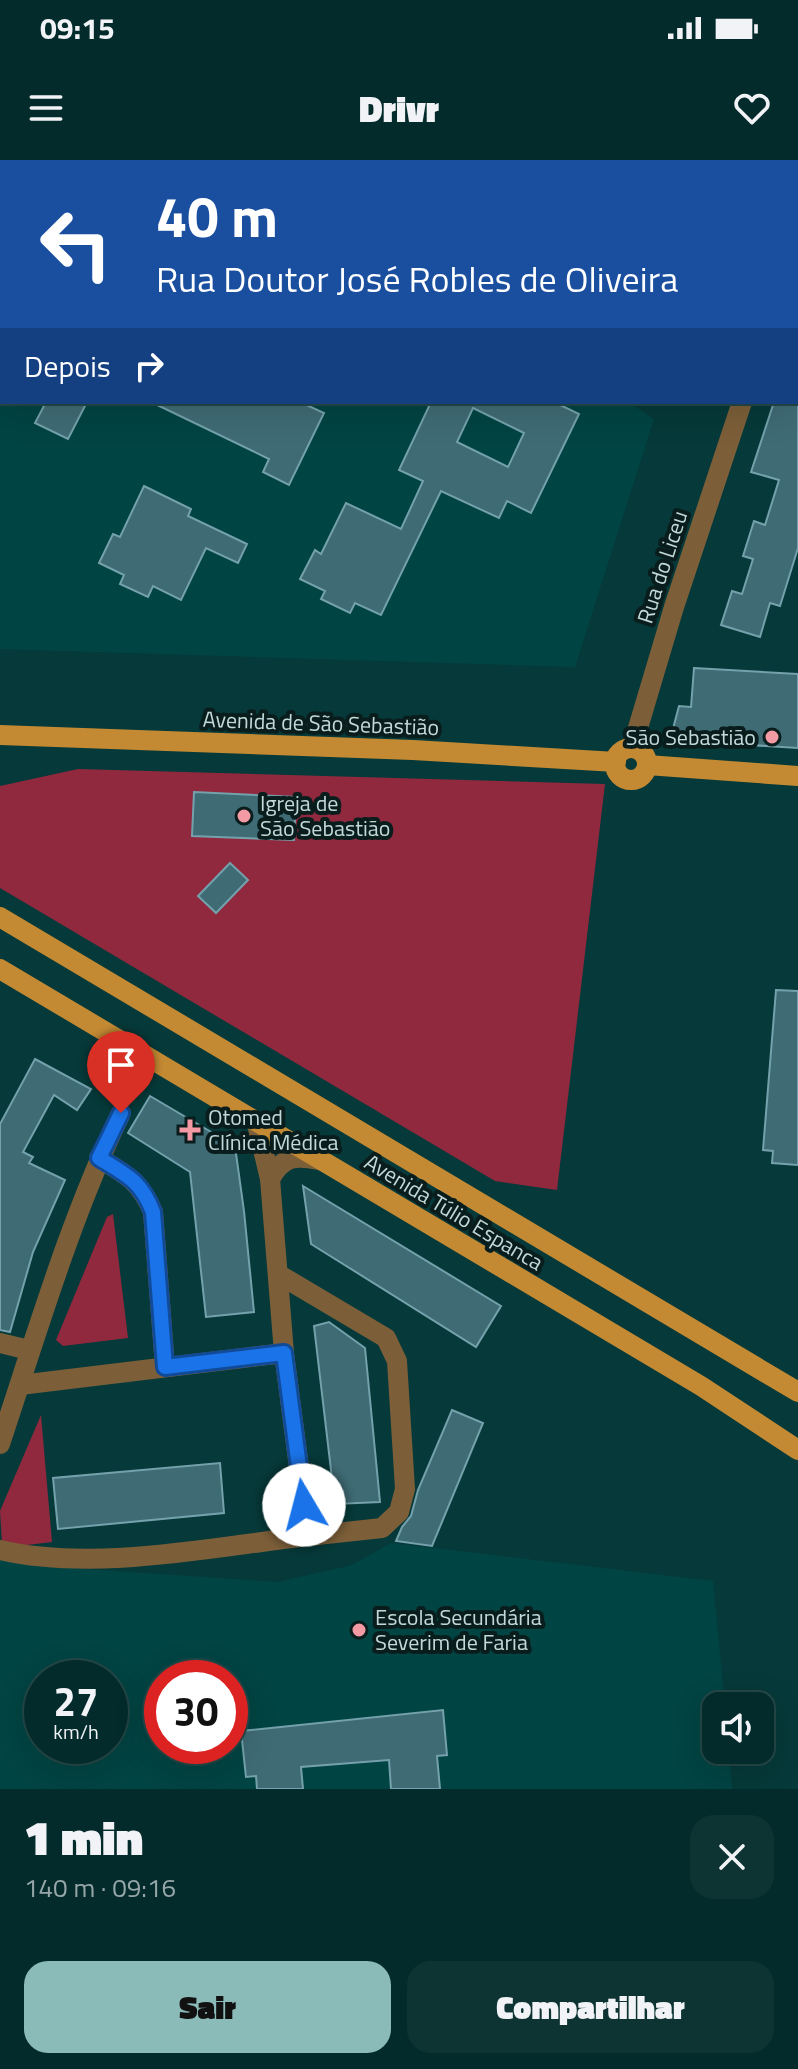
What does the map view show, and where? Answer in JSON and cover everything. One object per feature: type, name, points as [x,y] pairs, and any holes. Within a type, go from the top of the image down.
[{"type":"main road","name":"Avenida de São Sebastião","points":[[0,735],[413,750],[616,762],[621,776],[630,780],[640,777],[647,765],[798,776]]},
{"type":"main road","name":"Avenida de São Sebastião","points":[[0,749],[24,737]]},
{"type":"main road","points":[[616,762],[623,750],[632,748],[645,755],[647,765]]},
{"type":"main road","name":"Avenida Túlio Espanca","points":[[0,917],[798,1392]]},
{"type":"main road","name":"Avenida Túlio Espanca","points":[[0,969],[701,1386],[798,1450]]},
{"type":"street","name":"Rua do Liceu","points":[[632,748],[674,607],[741,404]]},
{"type":"street","points":[[0,1444],[29,1350],[99,1158],[121,1113]]},
{"type":"street","points":[[257,1124],[270,1179],[284,1353],[308,1536]]},
{"type":"street","points":[[270,1179],[283,1161],[290,1157],[319,1160]]},
{"type":"street","points":[[99,1158],[132,1178],[144,1190],[153,1212],[165,1367]]},
{"type":"street","points":[[0,1550],[46,1557],[126,1557],[382,1528],[399,1512],[405,1489],[397,1361],[386,1338],[278,1274]]},
{"type":"street","points":[[0,1343],[29,1350]]},
{"type":"street","points":[[20,1385],[284,1353]]},
{"type":"shaded area","points":[[0,404],[631,404],[654,419],[575,667],[0,649]]},
{"type":"shaded area","points":[[78,769],[605,784],[557,1190],[495,1181],[0,888],[0,786]]},
{"type":"shaded area","points":[[113,1214],[128,1338],[63,1346],[56,1340],[107,1217]]},
{"type":"shaded area","points":[[41,1415],[52,1542],[19,1546],[2,1543],[0,1511]]},
{"type":"shaded area","name":"Escola Secundária Severim de Faria","points":[[391,1543],[713,1581],[724,1692],[702,1692],[702,1764],[730,1764],[732,1789],[0,1789],[0,1555],[84,1569],[278,1582],[352,1565]]},
{"type":"building","points":[[45,404],[86,404],[68,439],[35,423]]},
{"type":"building","points":[[155,404],[304,404],[324,413],[289,485],[263,472],[269,459]]},
{"type":"building","points":[[430,404],[558,404],[579,414],[531,513],[507,501],[499,518],[441,491],[381,615],[355,603],[350,613],[321,599],[325,591],[300,579],[315,550],[321,554],[346,503],[401,529],[423,481],[399,470]],"holes":[[[473,408],[524,433],[508,467],[457,442]]]},
{"type":"building","points":[[773,404],[798,404],[798,548],[780,606],[770,603],[760,637],[721,625],[732,591],[742,594],[753,559],[743,556],[754,521],[765,525],[779,480],[751,472]]},
{"type":"building","points":[[144,486],[191,509],[188,516],[247,544],[238,563],[206,548],[181,600],[153,586],[148,597],[120,584],[124,575],[99,563],[113,534],[120,537]]},
{"type":"building","points":[[694,668],[798,674],[798,748],[670,740],[679,706],[691,707]]},
{"type":"building","name":"Igreja de São Sebastião","points":[[194,792],[296,797],[294,840],[192,836]]},
{"type":"building","points":[[230,863],[248,880],[216,913],[198,896]]},
{"type":"building","points":[[776,990],[798,991],[798,1165],[772,1163],[773,1151],[763,1150]]},
{"type":"building","points":[[35,1059],[91,1089],[77,1110],[54,1095],[23,1152],[33,1157],[29,1163],[65,1180],[33,1252],[10,1332],[0,1330],[0,1124]]},
{"type":"building","points":[[150,1096],[235,1146],[254,1312],[206,1317],[190,1172],[128,1133]]},
{"type":"building","points":[[303,1186],[501,1306],[476,1347],[311,1244]]},
{"type":"building","points":[[329,1322],[365,1348],[380,1502],[335,1504],[314,1326]]},
{"type":"building","points":[[452,1410],[483,1423],[432,1546],[396,1541],[411,1516],[418,1490]]},
{"type":"building","points":[[220,1463],[224,1513],[58,1529],[53,1478]]},
{"type":"building","points":[[443,1710],[447,1755],[437,1756],[440,1789],[391,1789],[389,1760],[301,1767],[303,1789],[257,1789],[256,1776],[246,1777],[248,1730]]},
{"type":"place","name":"São Sebastião","points":[[772,737]]},
{"type":"place","name":"Igreja de São Sebastião","points":[[244,816]]},
{"type":"place","name":"Otomed Clínica Médica","points":[[190,1130]]},
{"type":"place","name":"Escola Secundária Severim de Faria","points":[[359,1630]]},
{"type":"route","points":[[121,1113],[99,1158],[132,1178],[144,1190],[153,1212],[165,1367],[284,1353],[304,1505]]}]
